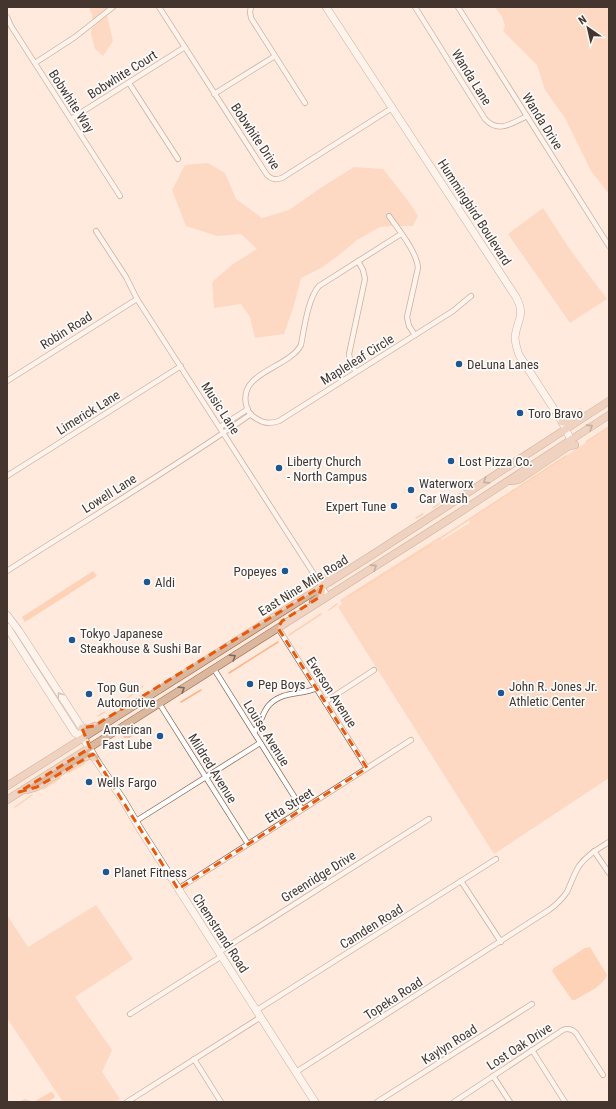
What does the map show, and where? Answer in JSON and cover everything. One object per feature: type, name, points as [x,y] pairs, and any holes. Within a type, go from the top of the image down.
[{"type":"main road","points":[[562,422],[569,422],[609,396]]},
{"type":"main road","name":"East Nine Mile Road","points":[[7,786],[372,555],[609,401]]},
{"type":"main road","points":[[573,442],[571,435],[574,430],[609,406]]},
{"type":"main road","name":"East Nine Mile Road","points":[[7,800],[506,482],[573,442],[609,415]]},
{"type":"main road","points":[[464,510],[471,500],[563,440],[566,429]]},
{"type":"main road","points":[[394,554],[419,534],[442,520],[443,516],[441,510]]},
{"type":"main road","points":[[317,578],[327,579],[354,562],[372,555]]},
{"type":"main road","points":[[278,628],[282,621],[318,598],[322,593],[322,586]]},
{"type":"main road","points":[[242,631],[247,630],[296,599],[306,597]]},
{"type":"main road","points":[[214,669],[217,658],[228,650],[237,640]]},
{"type":"main road","points":[[82,728],[88,729],[94,726],[216,649],[228,646]]},
{"type":"main road","points":[[90,748],[90,741],[97,733],[166,691],[178,678]]},
{"type":"main road","points":[[7,795],[76,751],[82,746],[83,738]]},
{"type":"main road","points":[[19,792],[37,787],[82,759],[92,756],[95,758]]},
{"type":"main road","points":[[7,792],[38,772],[48,760]]},
{"type":"street","points":[[35,63],[76,37],[113,7]]},
{"type":"street","name":"Bobwhite Drive","points":[[159,7],[267,175],[272,179],[275,180],[282,178],[392,108]]},
{"type":"street","points":[[251,7],[251,18],[305,103]]},
{"type":"street","name":"Hummingbird Boulevard","points":[[326,7],[516,297],[521,314],[515,337],[519,355],[562,422],[573,442]]},
{"type":"street","name":"Wanda Lane","points":[[414,7],[482,115],[490,124],[497,127],[505,126],[527,116]]},
{"type":"street","name":"Wanda Drive","points":[[458,7],[609,246]]},
{"type":"street","name":"Bobwhite Way","points":[[7,17],[120,196]]},
{"type":"street","name":"Bobwhite Court","points":[[71,119],[185,47]]},
{"type":"street","points":[[214,94],[275,56]]},
{"type":"street","points":[[129,82],[178,159]]},
{"type":"street","points":[[389,216],[414,254],[418,263],[407,317],[409,326],[415,335]]},
{"type":"street","name":"Music Lane","points":[[96,231],[126,276],[137,298],[328,596]]},
{"type":"street","points":[[224,433],[251,414],[245,401],[245,396],[250,383],[298,350],[301,345],[312,295],[318,286],[401,234]]},
{"type":"street","points":[[356,372],[351,364],[349,354],[365,279],[363,270],[358,261]]},
{"type":"street","name":"Mapleleaf Circle","points":[[251,414],[264,422],[270,423],[280,421],[453,311],[471,296]]},
{"type":"street","name":"Robin Road","points":[[7,381],[137,298]]},
{"type":"street","name":"Limerick Lane","points":[[7,476],[181,366]]},
{"type":"street","points":[[220,427],[248,409]]},
{"type":"street","name":"Lowell Lane","points":[[7,571],[224,433]]},
{"type":"street","name":"Chemstrand Road","points":[[7,615],[82,728],[83,738],[95,758],[315,1102]]},
{"type":"street","points":[[7,627],[74,733],[83,738]]},
{"type":"street","name":"Everson Avenue","points":[[278,628],[367,768]]},
{"type":"street","name":"Louise Avenue","points":[[214,669],[302,809]]},
{"type":"street","points":[[325,702],[374,670]]},
{"type":"street","points":[[254,732],[258,727],[264,713],[273,701],[284,695],[312,691],[317,688]]},
{"type":"street","name":"Mildred Avenue","points":[[159,704],[248,844]]},
{"type":"street","name":"Etta Street","points":[[178,888],[411,740]]},
{"type":"street","points":[[136,822],[260,743]]},
{"type":"street","name":"Greenridge Drive","points":[[130,1014],[429,819]]},
{"type":"street","name":"Topeka Road","points":[[296,1072],[549,910],[558,903],[566,893],[578,867],[584,860],[609,842]]},
{"type":"street","points":[[594,852],[609,873]]},
{"type":"street","name":"Camden Road","points":[[257,1010],[496,859]]},
{"type":"street","points":[[461,881],[501,942]]},
{"type":"street","name":"Kaylyn Road","points":[[377,1102],[532,1004]]},
{"type":"street","points":[[129,1101],[261,1018]]},
{"type":"street","name":"Lost Oak Drive","points":[[454,1102],[563,1030],[570,1029],[576,1033],[603,1074]]},
{"type":"street","points":[[532,1050],[565,1102]]},
{"type":"street","points":[[194,1059],[221,1102]]},
{"type":"street","points":[[493,1076],[510,1102]]},
{"type":"highlighted area","points":[[322,586],[318,598],[282,621],[278,628],[367,768],[178,889],[93,754],[37,787],[19,792],[90,748],[82,728],[94,726]]},
{"type":"shaded area","points":[[89,7],[105,7],[106,9],[92,21],[92,15]]},
{"type":"shaded area","points":[[495,7],[609,7],[609,194],[591,171],[565,118],[545,90],[537,65],[503,31],[505,26],[502,17]]},
{"type":"shaded area","points":[[107,15],[113,41],[103,56],[95,49],[91,34],[92,28]]},
{"type":"shaded area","points":[[208,163],[225,173],[236,199],[262,218],[289,210],[354,167],[383,169],[418,216],[413,226],[399,226],[389,212],[386,215],[393,226],[380,227],[357,240],[321,268],[301,278],[284,334],[255,338],[250,317],[241,304],[214,308],[212,282],[233,264],[257,249],[241,234],[217,236],[186,226],[172,190],[185,165]]},
{"type":"shaded area","points":[[543,208],[571,251],[607,299],[570,323],[508,234]]},
{"type":"shaded area","name":"John R. Jones Jr. Athletic Center","points":[[609,428],[609,778],[494,854],[338,607],[342,604],[340,600],[439,537],[442,540],[470,523],[468,519]]},
{"type":"shaded area","points":[[93,571],[97,576],[25,622],[22,617]]},
{"type":"shaded area","points":[[96,905],[133,959],[75,997],[112,1050],[102,1072],[120,1099],[115,1102],[63,1102],[7,1018],[7,915],[28,947]]},
{"type":"shaded area","points":[[590,947],[607,975],[598,986],[575,1000],[572,1000],[552,971],[554,968],[585,948]]},
{"type":"shaded area","points":[[51,1092],[55,1096],[48,1102],[33,1102]]},
{"type":"shaded area","points":[[25,1099],[33,1102],[19,1102]]},
{"type":"waterway","points":[[570,415],[581,409]]},
{"type":"waterway","points":[[586,442],[609,427]]},
{"type":"waterway","points":[[439,539],[566,456]]},
{"type":"waterway","points":[[433,508],[443,501]]},
{"type":"waterway","points":[[416,518],[423,514]]},
{"type":"waterway","points":[[349,596],[432,544]]},
{"type":"waterway","points":[[329,610],[337,604]]},
{"type":"waterway","points":[[289,635],[321,614]]},
{"type":"waterway","points":[[229,673],[278,642]]},
{"type":"waterway","points":[[120,704],[143,686]]},
{"type":"waterway","points":[[181,702],[201,690]]},
{"type":"waterway","points":[[98,716],[105,712]]},
{"type":"waterway","points":[[124,737],[129,737],[144,728]]},
{"type":"waterway","points":[[69,772],[85,763]]},
{"type":"waterway","points":[[43,789],[60,778]]},
{"type":"waterway","points":[[15,807],[32,795]]},
{"type":"place","name":"DeLuna Lanes","points":[[459,364]]},
{"type":"place","name":"Toro Bravo","points":[[520,413]]},
{"type":"place","name":"Lost Pizza Co.","points":[[451,461]]},
{"type":"place","name":"Liberty Church - North Campus","points":[[279,468]]},
{"type":"place","name":"Waterworx Car Wash","points":[[411,490]]},
{"type":"place","name":"Expert Tune","points":[[394,506]]},
{"type":"place","name":"Popeyes","points":[[285,571]]},
{"type":"place","name":"Aldi","points":[[147,582]]},
{"type":"place","name":"Tokyo Japanese Steakhouse & Sushi Bar","points":[[72,640]]},
{"type":"place","name":"Pep Boys","points":[[250,684]]},
{"type":"place","name":"John R. Jones Jr. Athletic Center","points":[[501,693]]},
{"type":"place","name":"Top Gun Automotive","points":[[89,694]]},
{"type":"place","name":"American Fast Lube","points":[[160,736]]},
{"type":"place","name":"Wells Fargo","points":[[89,782]]},
{"type":"place","name":"Planet Fitness","points":[[106,872]]}]
